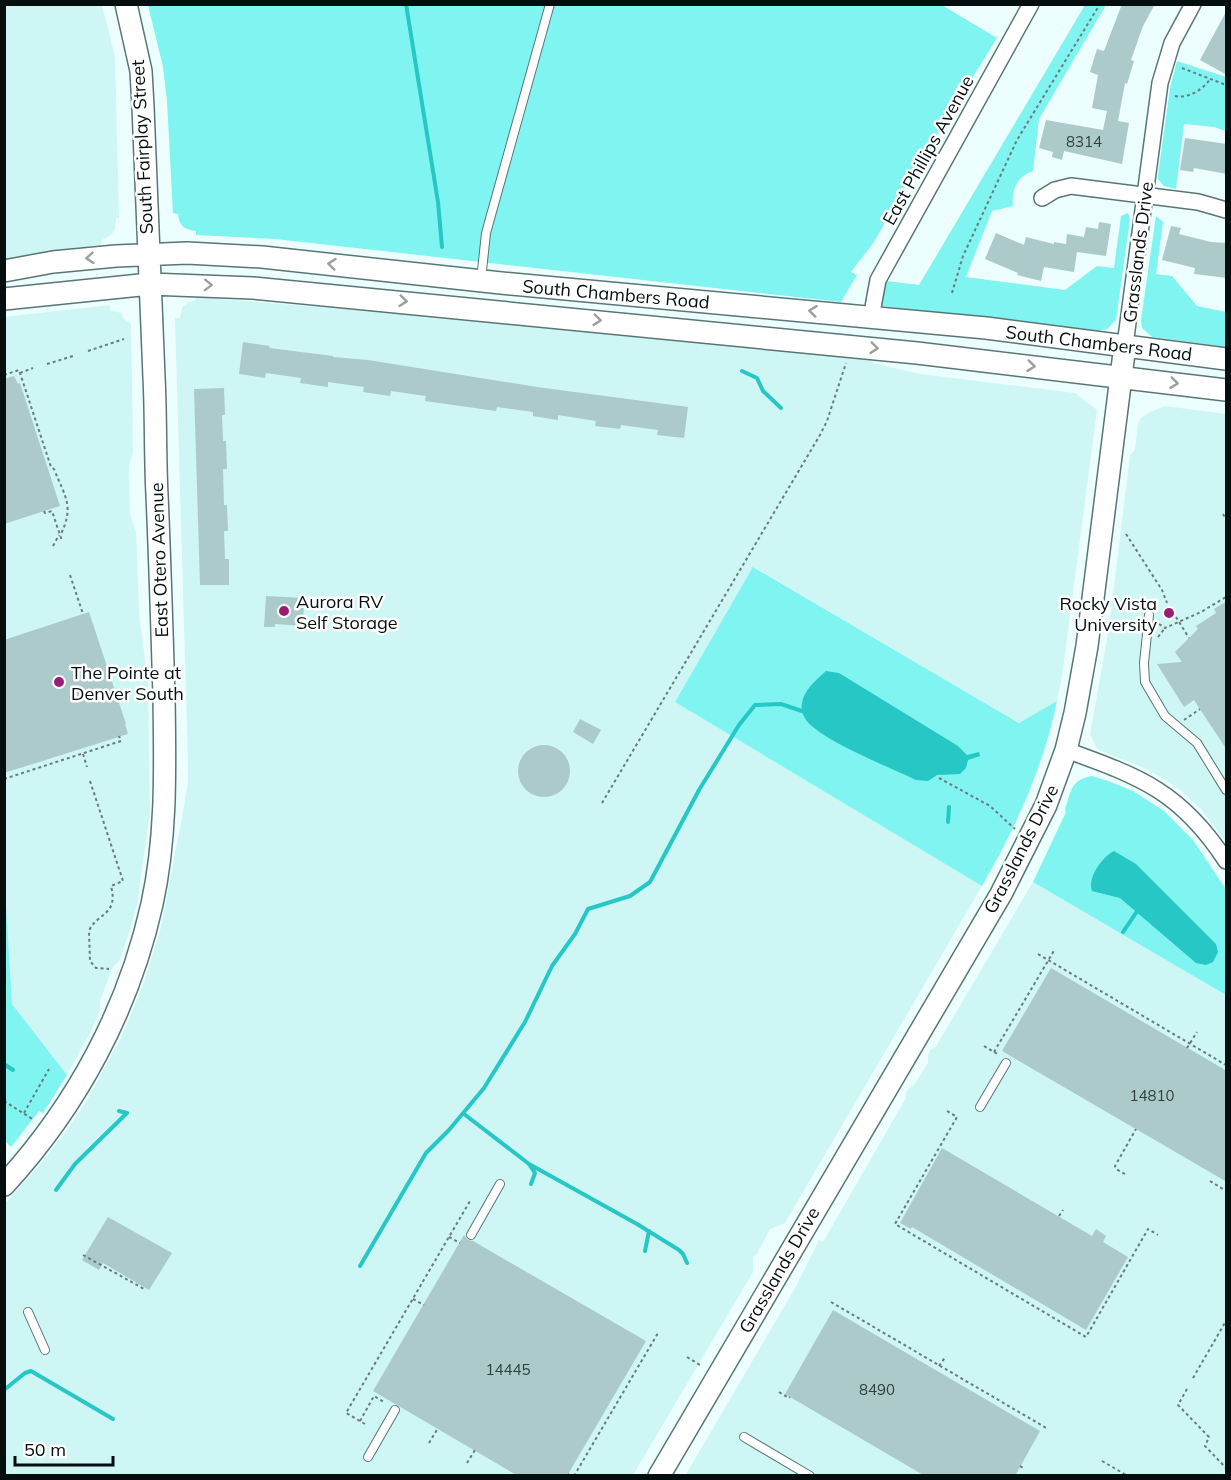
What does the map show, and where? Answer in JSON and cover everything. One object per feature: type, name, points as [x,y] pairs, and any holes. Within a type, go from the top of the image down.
[{"type":"main road","name":"South Fairplay Street","points":[[126,4],[141,71],[148,255]]},
{"type":"main road","name":"South Chambers Road","points":[[4,271],[53,262],[148,255],[187,253],[262,257],[481,281],[986,328],[1227,359]]},
{"type":"main road","name":"East Otero Avenue","points":[[4,1185],[48,1131],[89,1068],[114,1018],[126,990],[148,922],[162,842],[165,806],[165,750],[148,255]]},
{"type":"main road","name":"South Chambers Road","points":[[4,299],[150,284],[253,288],[847,345],[1227,390]]},
{"type":"main road","points":[[739,334],[780,327],[834,333],[857,332],[871,318]]},
{"type":"main road","name":"Grasslands Drive","points":[[659,1476],[995,904],[1046,805],[1066,750],[1084,668],[1125,345]]},
{"type":"street","name":"East Phillips Avenue","points":[[871,318],[878,280],[1031,4]]},
{"type":"street","name":"Grasslands Drive","points":[[1125,345],[1163,70],[1176,34],[1193,4]]},
{"type":"street","points":[[1042,198],[1055,190],[1071,186],[1198,202],[1227,210]]},
{"type":"street","points":[[1066,750],[1127,772],[1153,786],[1192,817],[1227,861]]},
{"type":"lane","points":[[481,281],[486,233],[549,4]]},
{"type":"lane","points":[[1149,615],[1143,663],[1145,682],[1165,716],[1197,743],[1227,790]]},
{"type":"lane","points":[[981,1107],[1006,1063]]},
{"type":"lane","points":[[471,1235],[500,1184]]},
{"type":"lane","points":[[28,1312],[45,1350]]},
{"type":"lane","points":[[368,1457],[395,1410]]},
{"type":"lane","points":[[744,1437],[810,1476]]},
{"type":"path","points":[[952,293],[963,256],[1017,140],[1100,4]]},
{"type":"path","points":[[1182,68],[1227,85]]},
{"type":"path","points":[[1175,96],[1187,96],[1205,87],[1210,79]]},
{"type":"path","points":[[88,351],[124,339]]},
{"type":"path","points":[[602,803],[820,435],[846,365],[847,345]]},
{"type":"path","points":[[47,364],[73,356]]},
{"type":"path","points":[[20,373],[33,368]]},
{"type":"path","points":[[4,375],[19,370],[37,431],[69,507],[68,520],[53,546]]},
{"type":"path","points":[[44,511],[45,513],[52,511],[62,541]]},
{"type":"path","points":[[1223,514],[1227,519]]},
{"type":"path","points":[[1126,534],[1162,590],[1167,603]]},
{"type":"path","points":[[70,575],[83,614]]},
{"type":"path","points":[[1157,639],[1165,628],[1227,597]]},
{"type":"path","points":[[1176,617],[1189,638]]},
{"type":"path","points":[[1159,624],[1165,628]]},
{"type":"path","points":[[1116,630],[1133,631],[1136,628]]},
{"type":"path","points":[[1192,724],[1182,719],[1200,709]]},
{"type":"path","points":[[4,779],[121,741],[119,736]]},
{"type":"path","points":[[81,750],[87,767]]},
{"type":"path","points":[[30,765],[32,770]]},
{"type":"path","points":[[939,778],[990,806],[1008,825],[1030,838]]},
{"type":"path","points":[[90,781],[123,881],[111,886],[113,896],[110,908],[104,917],[89,930],[90,962],[96,968],[109,969]]},
{"type":"path","points":[[994,1052],[1055,949]]},
{"type":"path","points":[[1038,954],[1227,1065]]},
{"type":"path","points":[[1056,972],[1060,967]]},
{"type":"path","points":[[1187,1048],[1197,1032]]},
{"type":"path","points":[[24,1113],[50,1070]]},
{"type":"path","points":[[4,1101],[48,1131]]},
{"type":"path","points":[[947,1112],[957,1117],[895,1224],[906,1228],[1086,1337],[1148,1229],[1158,1235]]},
{"type":"path","points":[[1125,1174],[1115,1166],[1136,1128]]},
{"type":"path","points":[[1210,1181],[1227,1191]]},
{"type":"path","points":[[365,1424],[346,1413],[470,1201]]},
{"type":"path","points":[[1059,1216],[1063,1210]]},
{"type":"path","points":[[449,1237],[460,1243]]},
{"type":"path","points":[[955,1259],[957,1254]]},
{"type":"path","points":[[83,1255],[146,1290]]},
{"type":"path","points":[[992,1281],[995,1276]]},
{"type":"path","points":[[1022,1299],[1024,1293]]},
{"type":"path","points":[[413,1299],[424,1305]]},
{"type":"path","points":[[831,1302],[1048,1429]]},
{"type":"path","points":[[860,1326],[863,1321]]},
{"type":"path","points":[[1193,1378],[1227,1321]]},
{"type":"path","points":[[571,1475],[611,1414],[658,1333]]},
{"type":"path","points":[[642,1347],[648,1351]]},
{"type":"path","points":[[939,1366],[946,1356]]},
{"type":"path","points":[[687,1357],[700,1365]]},
{"type":"path","points":[[959,1383],[961,1379]]},
{"type":"path","points":[[1187,1389],[1178,1405],[1209,1437],[1205,1446],[1227,1468]]},
{"type":"path","points":[[779,1392],[790,1397]]},
{"type":"path","points":[[377,1398],[380,1394]]},
{"type":"path","points":[[360,1421],[374,1396],[384,1402]]},
{"type":"path","points":[[605,1411],[611,1414]]},
{"type":"path","points":[[1032,1426],[1035,1422]]},
{"type":"path","points":[[429,1443],[438,1428]]},
{"type":"path","points":[[467,1464],[475,1450]]},
{"type":"path","points":[[1102,1461],[1128,1476]]},
{"type":"path","points":[[1020,1466],[1025,1469]]},
{"type":"path","points":[[1109,1471],[1112,1466]]},
{"type":"shaded area","points":[[5,4],[102,5],[115,57],[119,218],[116,218],[112,234],[102,240],[101,245],[5,260]]},
{"type":"shaded area","points":[[940,4],[997,38],[912,175],[874,242],[851,272],[857,275],[841,302],[275,239],[196,235],[196,231],[183,227],[178,214],[173,213],[163,67],[148,5]]},
{"type":"shaded area","points":[[1085,5],[1106,5],[1039,119],[1033,171],[1016,184],[1013,206],[992,211],[966,277],[1065,290],[1097,266],[1114,268],[1121,216],[1128,213],[1130,219],[1116,320],[1107,329],[1098,331],[874,305],[880,284],[887,281],[919,285]]},
{"type":"shaded area","points":[[1177,61],[1226,77],[1226,131],[1214,127],[1184,124],[1176,189],[1164,186],[1158,179],[1158,175],[1170,88]]},
{"type":"shaded area","points":[[1156,216],[1163,222],[1156,274],[1172,276],[1197,306],[1226,312],[1226,347],[1152,337],[1142,328],[1141,320]]},
{"type":"shaded area","points":[[196,297],[527,324],[869,358],[873,363],[920,374],[1075,393],[1097,410],[1057,701],[1019,723],[754,567],[675,702],[982,886],[785,1223],[770,1229],[757,1254],[753,1257],[753,1272],[633,1475],[5,1475],[4,1205],[70,1126],[122,1036],[143,985],[160,931],[188,782],[175,318],[180,318],[182,307],[195,301]]},
{"type":"shaded area","points":[[110,305],[110,310],[121,313],[126,322],[130,322],[131,325],[133,453],[129,465],[130,515],[136,532],[139,613],[148,683],[150,812],[137,904],[129,933],[119,961],[112,968],[100,1001],[100,1010],[91,1031],[67,1075],[12,1004],[4,889],[4,317]]},
{"type":"shaded area","name":"Rocky Vista University","points":[[1165,406],[1226,414],[1226,842],[1202,810],[1178,788],[1147,769],[1101,751],[1096,747],[1090,734],[1109,628],[1130,455],[1135,450],[1138,424],[1141,418]]},
{"type":"shaded area","points":[[753,567],[1019,723],[1057,701],[1044,750],[1027,796],[982,886],[675,702]]},
{"type":"shaded area","points":[[826,671],[839,673],[958,746],[967,755],[979,752],[980,756],[968,760],[966,768],[960,774],[937,775],[928,781],[916,780],[835,742],[810,725],[802,710],[805,694]]},
{"type":"shaded area","points":[[1092,776],[1133,791],[1164,811],[1193,840],[1226,889],[1226,995],[1033,882],[1066,812],[1073,787],[1079,780]]},
{"type":"shaded area","points":[[1114,851],[1136,864],[1216,944],[1218,952],[1213,962],[1206,965],[1196,963],[1120,898],[1092,891],[1092,880],[1097,868]]},
{"type":"shaded area","points":[[1033,882],[1226,995],[1226,1475],[685,1476],[794,1290],[819,1240],[823,1242],[906,1098],[905,1094],[914,1085],[928,1063],[931,1049],[935,1048]]},
{"type":"shaded area","points":[[5,889],[12,1004],[67,1075],[43,1113],[39,1111],[11,1147],[4,1140]]},
{"type":"building","points":[[1122,4],[1155,4],[1143,26],[1131,60],[1134,61],[1127,84],[1125,83],[1118,121],[1129,123],[1122,164],[1064,151],[1062,160],[1052,157],[1053,152],[1039,148],[1046,120],[1103,130],[1107,111],[1092,108],[1098,75],[1090,72],[1097,49],[1104,51]]},
{"type":"building","points":[[1227,10],[1227,75],[1200,60]]},
{"type":"building","points":[[1185,138],[1227,144],[1227,174],[1194,168],[1193,172],[1180,170]]},
{"type":"building","points":[[1099,222],[1111,224],[1106,256],[1077,252],[1074,272],[1044,267],[1041,281],[1017,275],[1018,273],[985,259],[996,233],[1024,245],[1026,237],[1054,244],[1054,242],[1066,244],[1067,234],[1084,237],[1086,227],[1098,229]]},
{"type":"building","points":[[1171,226],[1181,228],[1179,234],[1211,242],[1227,243],[1227,278],[1194,274],[1195,268],[1162,260]]},
{"type":"building","points":[[243,342],[270,346],[269,348],[368,360],[537,387],[688,407],[684,438],[657,435],[658,430],[621,425],[620,429],[595,426],[596,421],[558,415],[558,420],[533,416],[533,412],[497,407],[496,411],[425,401],[426,396],[391,391],[390,396],[363,392],[364,387],[328,382],[328,387],[300,383],[301,378],[266,373],[265,378],[239,374]]},
{"type":"building","points":[[14,376],[18,384],[20,383],[60,506],[4,524],[4,379]]},
{"type":"building","points":[[224,388],[225,415],[222,415],[227,469],[223,469],[224,505],[227,505],[228,531],[224,531],[225,559],[229,559],[229,585],[200,585],[194,389]]},
{"type":"building","name":"Aurora RV Self Storage","points":[[266,596],[304,598],[303,626],[275,624],[275,627],[264,627]]},
{"type":"building","points":[[1227,601],[1227,750],[1194,700],[1184,707],[1157,664],[1182,662],[1175,652],[1198,629],[1196,626],[1216,613],[1214,609]]},
{"type":"building","name":"The Pointe at Denver South","points":[[89,612],[128,734],[4,773],[4,640]]},
{"type":"building","points":[[580,719],[601,730],[593,744],[573,732]]},
{"type":"building","points":[[539,745],[549,745],[563,752],[570,771],[563,790],[549,797],[539,797],[529,793],[522,786],[518,776],[518,766],[522,756],[529,749]]},
{"type":"building","points":[[1051,968],[1227,1071],[1227,1182],[1002,1051]]},
{"type":"building","points":[[942,1148],[1092,1236],[1096,1229],[1106,1236],[1103,1242],[1128,1257],[1086,1330],[912,1227],[911,1229],[900,1223]]},
{"type":"building","points":[[108,1217],[172,1253],[149,1290],[103,1263],[99,1270],[82,1260]]},
{"type":"building","points":[[464,1235],[468,1240],[646,1341],[567,1476],[518,1476],[373,1391]]},
{"type":"building","points":[[833,1310],[1040,1431],[1015,1476],[925,1476],[785,1394]]},
{"type":"waterway","points":[[406,4],[438,202],[442,247]]},
{"type":"waterway","points":[[742,371],[757,378],[763,391],[781,408]]},
{"type":"waterway","points":[[360,1266],[426,1153],[449,1130],[484,1088],[525,1022],[552,966],[575,934],[588,909],[630,896],[650,882],[699,790],[739,725],[755,705],[781,704],[805,712]]},
{"type":"waterway","points":[[948,822],[949,807]]},
{"type":"waterway","points":[[1123,932],[1140,907]]},
{"type":"waterway","points":[[4,1064],[13,1070]]},
{"type":"waterway","points":[[56,1190],[75,1164],[127,1113],[119,1111]]},
{"type":"waterway","points":[[464,1114],[529,1164],[535,1173],[531,1184]]},
{"type":"waterway","points":[[529,1164],[679,1250],[687,1263]]},
{"type":"waterway","points":[[645,1251],[649,1231]]},
{"type":"waterway","points":[[4,1390],[25,1373],[31,1371],[113,1419]]},
{"type":"place","name":"Aurora RV Self Storage","points":[[284,611]]},
{"type":"place","name":"Rocky Vista University","points":[[1169,613]]},
{"type":"place","name":"The Pointe at Denver South","points":[[59,682]]}]
